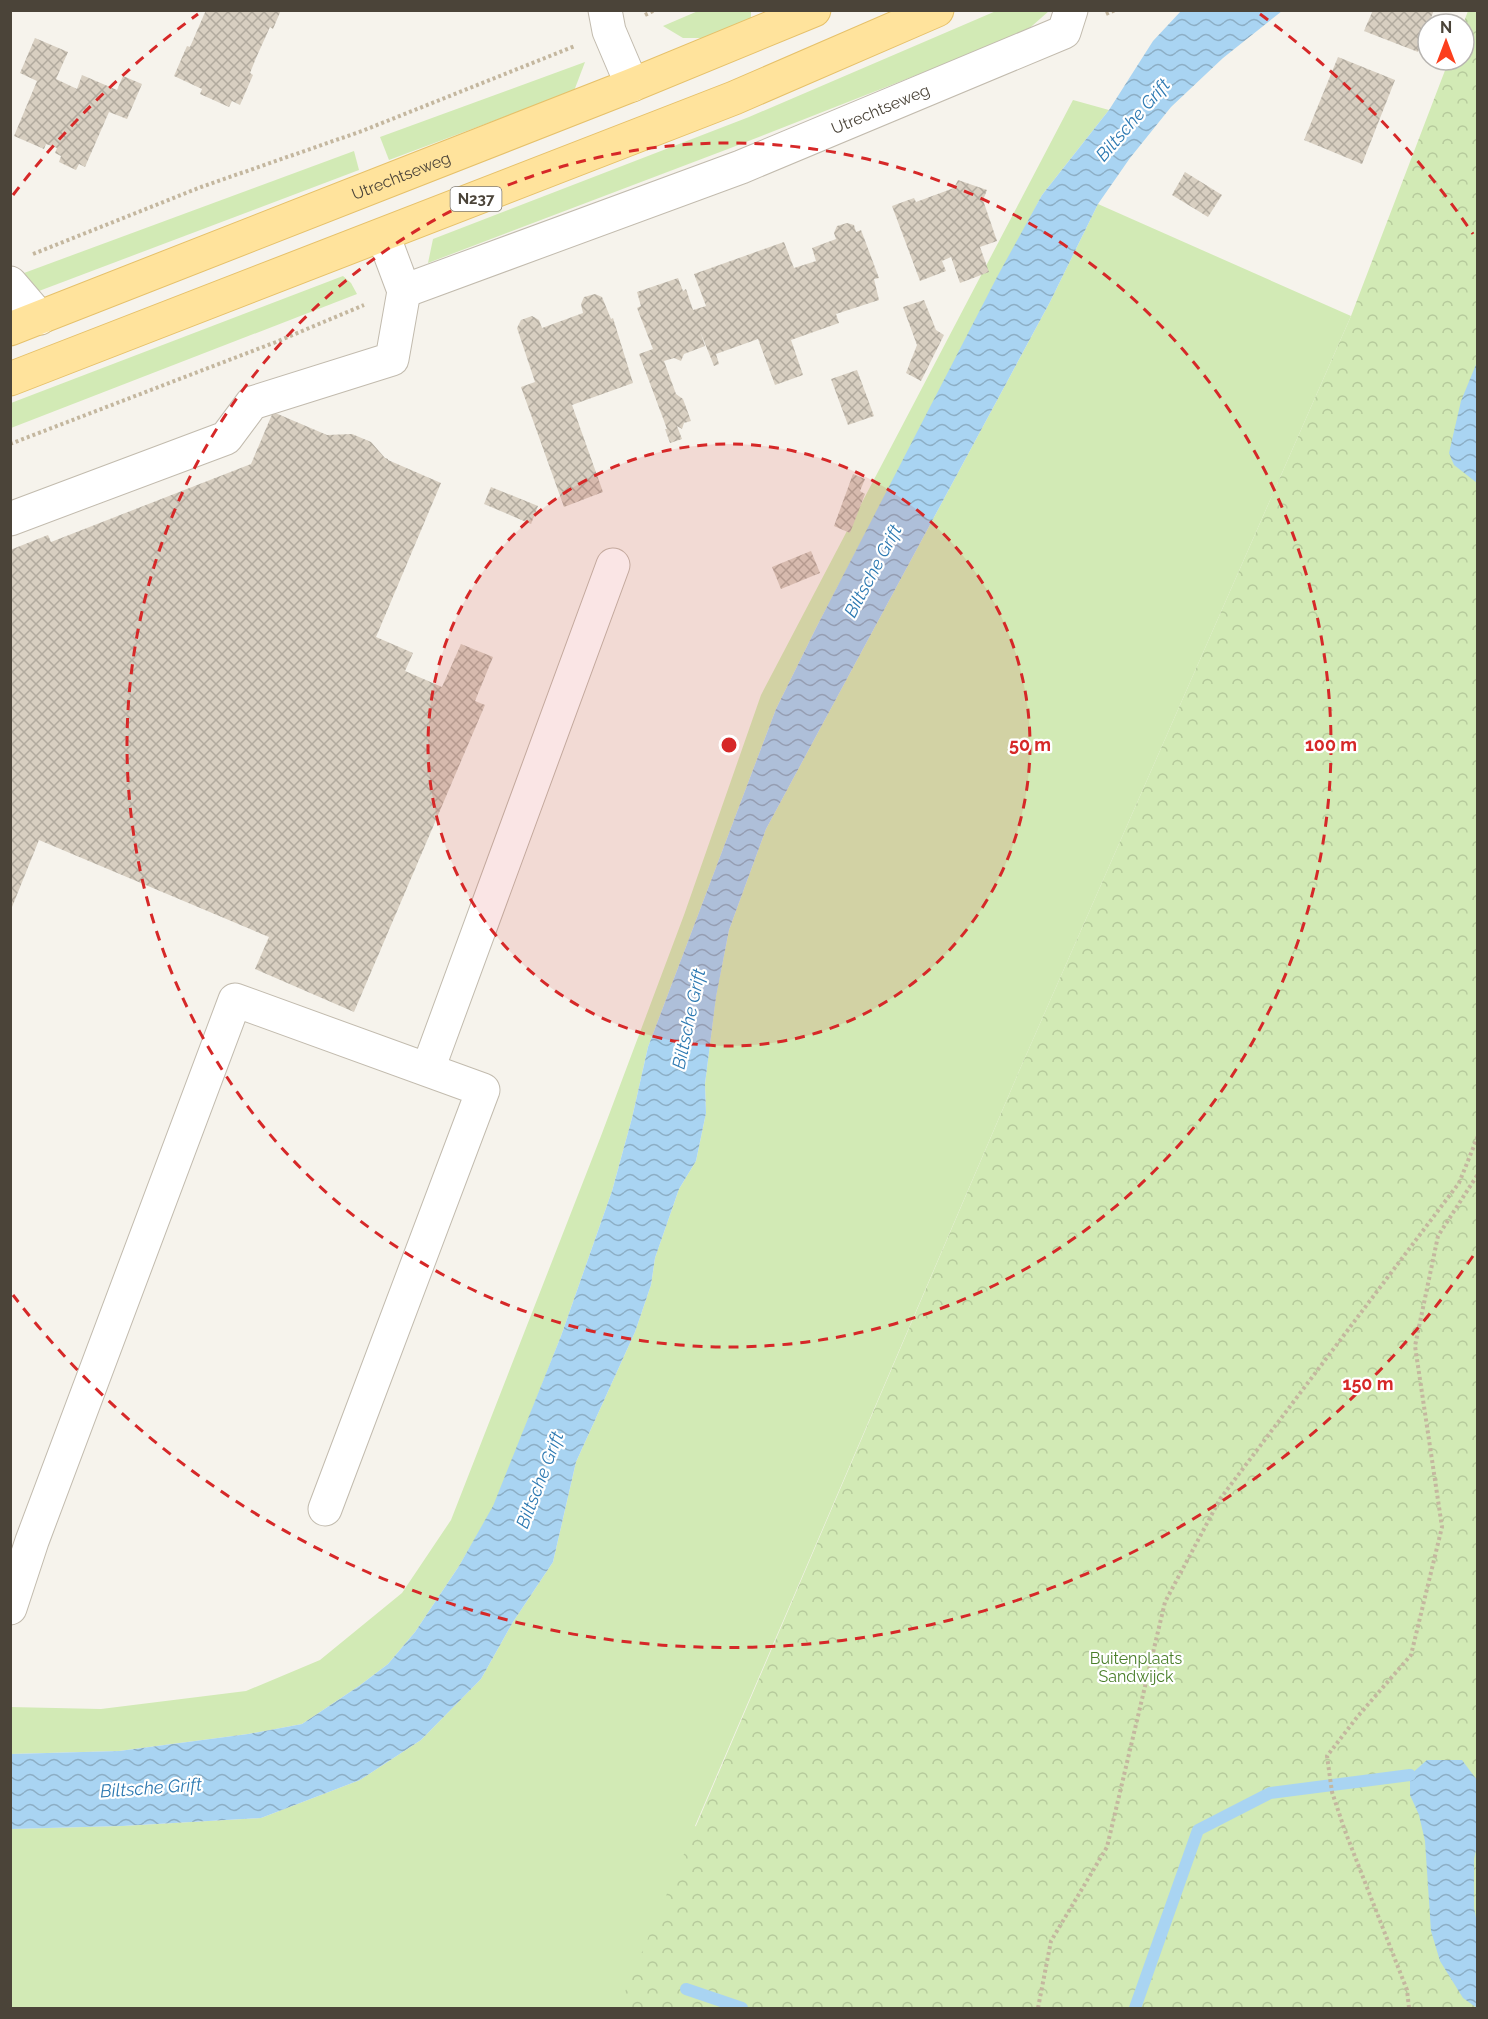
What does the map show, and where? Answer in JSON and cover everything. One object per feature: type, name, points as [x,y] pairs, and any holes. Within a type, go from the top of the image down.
[{"type":"main road","name":"Utrechtseweg","points":[[25,323],[632,85],[766,21],[814,10]]},
{"type":"main road","name":"N237","points":[[10,379],[734,98],[937,10]]},
{"type":"street","name":"Utrechtseweg","points":[[404,291],[741,167],[1064,32],[1071,10]]},
{"type":"street","points":[[607,21],[632,85]]},
{"type":"street","points":[[10,519],[226,438],[252,403],[392,359],[404,291],[383,235]]},
{"type":"street","name":"Utrechtseweg","points":[[10,283],[25,323]]},
{"type":"street","points":[[428,1070],[614,565]]},
{"type":"street","points":[[10,1608],[21,1537],[235,1000],[483,1090],[325,1509]]},
{"type":"path","points":[[29,255],[201,187],[362,131],[607,21]]},
{"type":"path","points":[[10,444],[276,342],[350,310],[404,291]]},
{"type":"path","points":[[1038,2008],[1051,1941],[1107,1847],[1165,1602],[1220,1499],[1459,1183],[1478,1136]]},
{"type":"path","points":[[1409,2008],[1407,1990],[1332,1792],[1327,1756],[1411,1655],[1442,1527],[1415,1346],[1438,1236],[1478,1174]]},
{"type":"green space","points":[[698,11],[751,11],[751,20],[703,38],[683,38],[663,26]]},
{"type":"green space","points":[[996,11],[1049,11],[1024,33],[428,263],[433,239],[749,117]]},
{"type":"green space","name":"Buitenplaats Sandwijck","points":[[1477,11],[1477,2008],[618,2008],[1020,1069],[1351,316],[1444,72],[1476,72],[1476,12],[1468,12]]},
{"type":"green space","points":[[585,62],[574,91],[389,160],[380,137]]},
{"type":"green space","points":[[1073,100],[1109,110],[1042,195],[776,709],[648,1047],[612,1191],[561,1336],[494,1506],[459,1566],[415,1632],[388,1664],[302,1724],[248,1734],[119,1751],[11,1754],[10,1707],[101,1709],[246,1691],[320,1660],[402,1593],[451,1520],[601,1136],[684,915],[761,695]]},
{"type":"green space","points":[[354,151],[359,170],[39,291],[24,273]]},
{"type":"green space","points":[[1098,204],[1351,316],[1020,1069],[695,1826],[1090,2008],[11,2008],[10,1829],[122,1826],[261,1818],[360,1780],[421,1740],[481,1679],[513,1622],[553,1562],[576,1462],[635,1332],[651,1285],[655,1258],[679,1189],[696,1161],[706,1113],[705,1084],[716,996],[729,930],[766,829],[1050,302]]},
{"type":"green space","points":[[343,276],[351,283],[357,294],[11,428],[11,403]]},
{"type":"water","name":"Biltsche Grift","points":[[1181,11],[1282,11],[1223,58],[1171,107],[1130,158],[1098,204],[1050,302],[766,829],[729,930],[716,997],[705,1084],[706,1113],[696,1161],[679,1189],[655,1258],[651,1285],[635,1332],[576,1462],[553,1562],[513,1622],[481,1679],[421,1740],[360,1780],[261,1818],[122,1826],[11,1829],[11,1754],[119,1751],[248,1734],[302,1724],[388,1664],[415,1632],[459,1566],[493,1506],[561,1336],[612,1191],[648,1047],[776,709],[997,277],[1042,195],[1109,110],[1153,41]]},
{"type":"water","points":[[1477,362],[1477,483],[1454,465],[1449,453],[1461,401]]},
{"type":"water","points":[[1427,1760],[1462,1760],[1477,1780],[1478,1841],[1474,1859],[1474,1908],[1478,1928],[1477,2008],[1463,1998],[1440,1961],[1431,1931],[1425,1841],[1419,1815],[1410,1795],[1410,1775]]},
{"type":"building","points":[[206,10],[281,10],[273,29],[270,27],[256,58],[250,73],[253,75],[240,105],[232,101],[229,107],[200,94],[202,89],[174,76]]},
{"type":"building","points":[[1373,10],[1434,10],[1433,12],[1416,12],[1416,51],[1364,31]]},
{"type":"building","points":[[35,38],[68,52],[56,79],[77,89],[82,75],[117,90],[123,76],[142,84],[127,119],[109,112],[85,167],[79,164],[76,170],[59,162],[61,156],[55,153],[57,148],[46,144],[44,149],[14,136],[37,81],[20,73]]},
{"type":"building","points":[[1338,57],[1395,80],[1362,164],[1304,140]]},
{"type":"building","points":[[1185,172],[1222,195],[1208,217],[1172,195]]},
{"type":"building","points":[[958,180],[987,190],[983,200],[997,241],[980,247],[989,272],[960,283],[951,257],[942,261],[946,271],[920,281],[892,206],[914,198],[916,202],[954,188]]},
{"type":"building","points":[[847,223],[854,225],[856,232],[861,230],[879,278],[874,279],[879,300],[836,314],[839,323],[791,340],[803,375],[775,385],[758,339],[716,354],[719,364],[714,366],[700,331],[705,346],[684,354],[681,361],[674,358],[664,361],[676,394],[683,399],[691,421],[684,423],[682,429],[677,426],[682,439],[670,443],[639,354],[653,349],[637,308],[641,306],[637,292],[678,278],[683,291],[686,289],[693,310],[706,306],[694,274],[784,242],[794,268],[816,261],[812,248],[836,239],[834,233],[837,226]]},
{"type":"building","points":[[595,294],[602,297],[611,319],[613,318],[633,383],[572,405],[603,492],[564,507],[521,387],[535,382],[517,328],[521,320],[532,316],[539,320],[542,328],[583,313],[581,304],[584,297]]},
{"type":"building","points":[[924,300],[936,330],[944,335],[921,381],[906,373],[917,345],[903,307]]},
{"type":"building","points":[[857,370],[874,416],[848,425],[831,379]]},
{"type":"building","points":[[273,412],[327,435],[352,434],[371,442],[388,460],[441,483],[376,637],[413,653],[405,671],[442,687],[461,644],[493,657],[475,701],[485,705],[354,1012],[255,969],[269,937],[39,840],[10,912],[10,550],[48,535],[51,542],[251,464]]},
{"type":"building","points":[[853,474],[865,479],[860,491],[865,494],[850,533],[834,526]]},
{"type":"building","points":[[491,487],[538,506],[531,524],[484,504]]},
{"type":"building","points":[[811,551],[820,573],[781,589],[772,567]]},
{"type":"waterway","points":[[1135,2008],[1198,1830],[1270,1793],[1410,1775]]},
{"type":"waterway","points":[[686,1989],[742,2008]]}]
